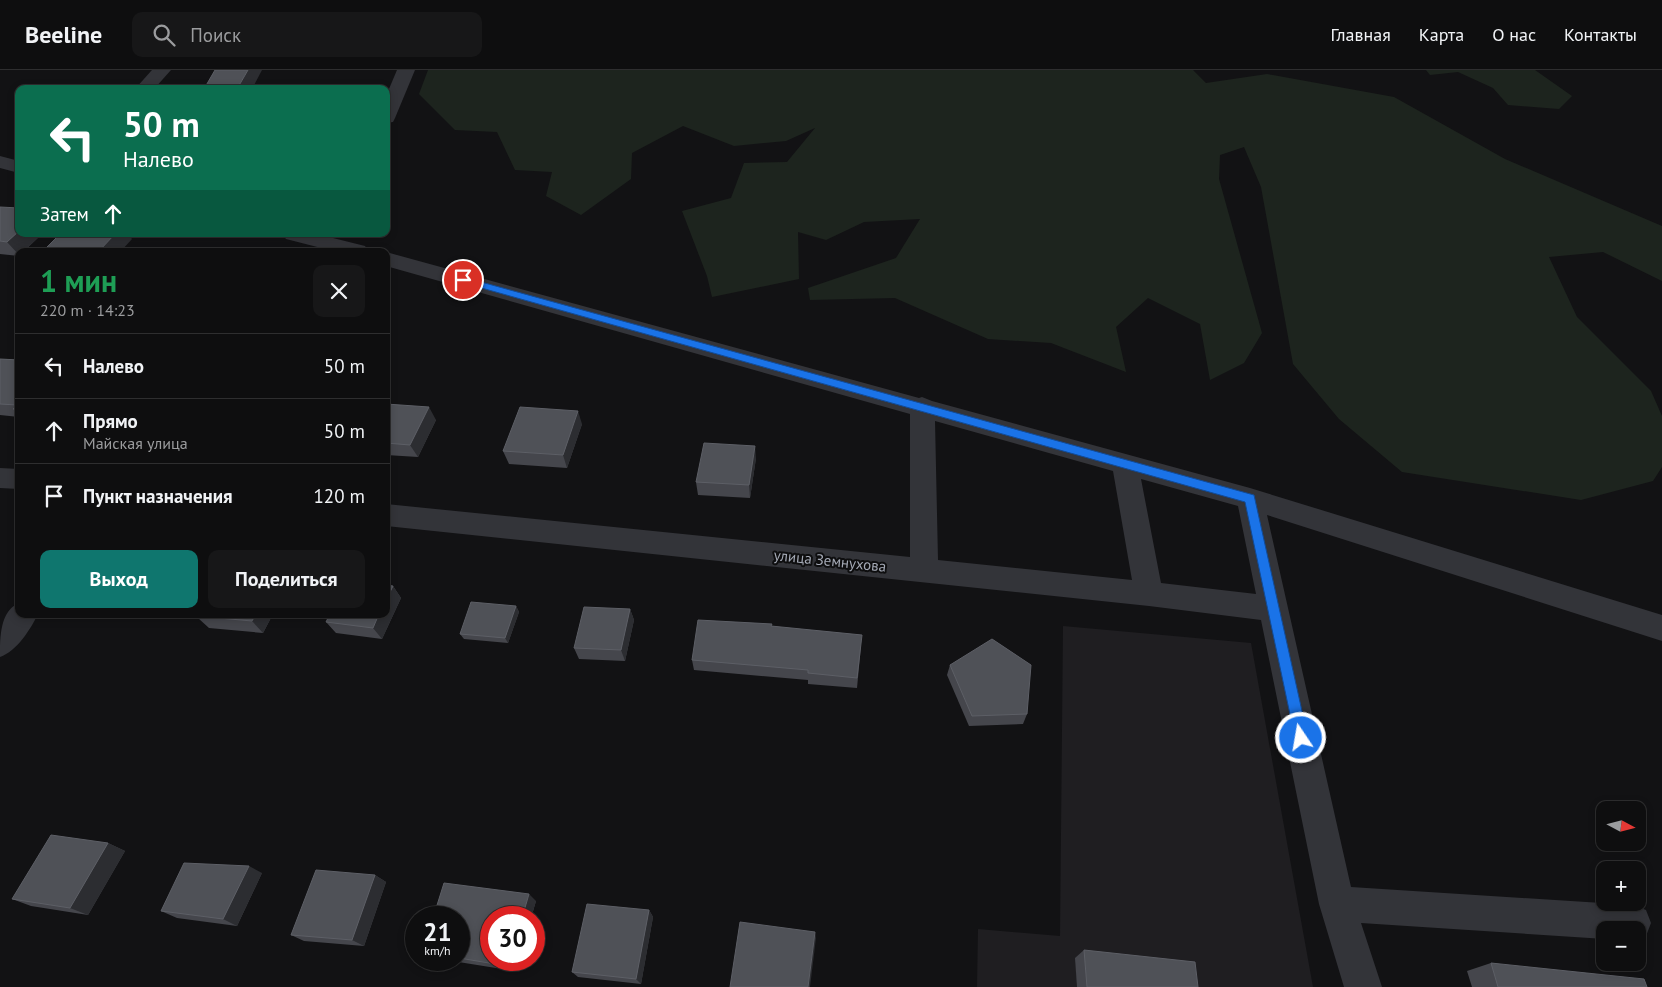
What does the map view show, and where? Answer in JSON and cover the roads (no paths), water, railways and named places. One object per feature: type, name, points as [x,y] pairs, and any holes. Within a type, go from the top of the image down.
[{"type":"street","points":[[148,85],[162,70]]},
{"type":"street","points":[[390,108],[406,70]]},
{"type":"street","points":[[0,162],[15,166]]},
{"type":"street","points":[[294,240],[335,239],[352,248]]},
{"type":"street","points":[[390,260],[1250,498],[1662,628]]},
{"type":"street","points":[[922,406],[924,570]]},
{"type":"street","points":[[1125,463],[1149,594]]},
{"type":"street","points":[[0,478],[15,480]]},
{"type":"street","points":[[1250,498],[1337,904],[1363,987]]},
{"type":"street","name":"улица Земнухова","points":[[390,515],[924,570],[1273,609]]},
{"type":"street","points":[[0,644],[20,618]]},
{"type":"street","points":[[1337,904],[1602,921]]}]
